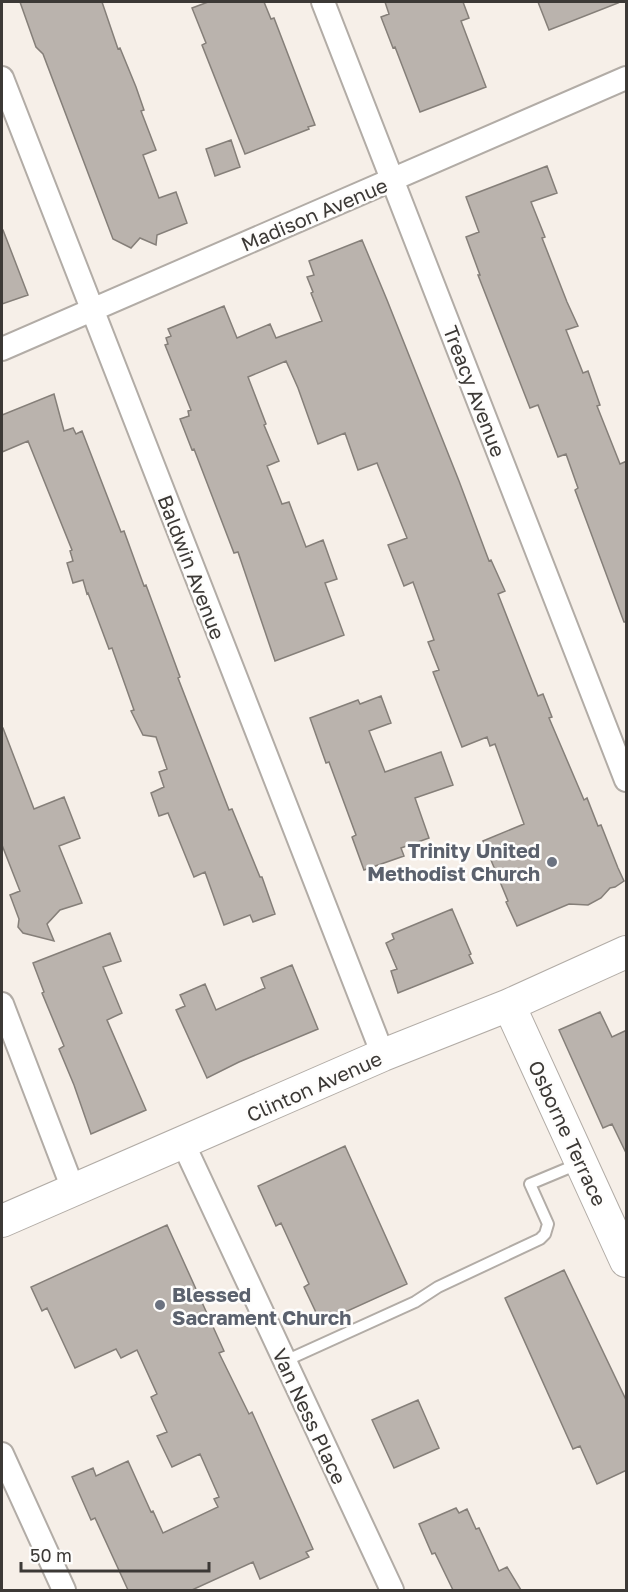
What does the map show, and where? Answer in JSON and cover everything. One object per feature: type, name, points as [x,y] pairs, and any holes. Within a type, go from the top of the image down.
[{"type":"main road","name":"Clinton Avenue","points":[[2,1221],[383,1055],[509,1005],[627,952]]},
{"type":"main road","name":"Osborne Terrace","points":[[509,1005],[627,1261]]},
{"type":"street","name":"Treacy Avenue","points":[[323,2],[627,780]]},
{"type":"street","name":"Baldwin Avenue","points":[[2,78],[383,1055]]},
{"type":"street","name":"Madison Avenue","points":[[2,349],[627,78]]},
{"type":"street","points":[[2,1004],[73,1189]]},
{"type":"street","name":"Van Ness Place","points":[[183,1143],[392,1590]]},
{"type":"street","points":[[2,1454],[64,1590]]},
{"type":"lane","points":[[285,1362],[415,1302],[438,1287],[540,1239],[545,1234],[548,1224],[530,1184],[581,1163]]},
{"type":"building","points":[[20,2],[102,2],[118,49],[120,48],[136,87],[144,110],[141,111],[156,150],[143,155],[159,198],[176,192],[187,223],[157,235],[156,245],[140,238],[131,248],[113,239],[43,54],[36,47]]},
{"type":"building","points":[[208,2],[264,2],[271,19],[274,18],[315,125],[245,154],[202,45],[206,43],[192,8]]},
{"type":"building","points":[[385,2],[463,2],[469,18],[461,21],[486,87],[420,112],[381,17],[389,14]]},
{"type":"building","points":[[538,2],[617,2],[618,3],[549,30]]},
{"type":"building","points":[[231,140],[240,167],[215,176],[206,149]]},
{"type":"building","points":[[547,166],[557,193],[531,202],[545,237],[542,238],[578,326],[566,330],[583,373],[588,371],[600,405],[597,406],[620,464],[627,461],[627,622],[624,622],[575,490],[578,488],[566,454],[558,457],[538,405],[530,408],[478,275],[480,275],[466,237],[479,232],[466,197]]},
{"type":"building","points":[[2,230],[28,295],[2,304]]},
{"type":"building","points":[[362,240],[489,561],[491,560],[505,591],[498,594],[538,696],[543,694],[552,717],[549,718],[584,800],[587,798],[598,826],[601,825],[624,881],[610,888],[601,898],[588,905],[569,904],[517,926],[483,841],[524,824],[495,744],[490,746],[487,737],[462,747],[433,672],[439,670],[428,642],[434,640],[413,582],[404,586],[388,545],[407,538],[377,463],[358,470],[345,433],[318,444],[286,361],[248,377],[279,461],[267,466],[282,504],[289,502],[306,547],[323,540],[337,579],[325,583],[344,635],[275,661],[238,552],[234,553],[180,419],[189,416],[188,411],[191,410],[165,345],[168,344],[166,338],[171,336],[168,329],[224,306],[237,338],[270,324],[276,338],[322,321],[307,277],[314,275],[309,261]]},
{"type":"building","points":[[54,394],[64,431],[73,428],[76,434],[82,431],[121,532],[124,531],[144,586],[146,585],[180,677],[178,678],[229,810],[232,809],[260,877],[262,877],[275,914],[253,922],[250,915],[224,925],[205,872],[194,877],[168,813],[159,816],[151,793],[164,787],[159,772],[167,769],[156,737],[143,735],[131,711],[134,710],[112,648],[109,649],[83,580],[73,583],[67,563],[73,561],[70,551],[72,550],[28,441],[2,452],[2,415]]},
{"type":"building","points":[[381,696],[391,723],[369,731],[385,772],[441,752],[453,785],[415,798],[429,838],[401,848],[404,856],[364,870],[352,837],[356,835],[310,718],[358,700],[360,704]]},
{"type":"building","points":[[2,728],[34,809],[64,797],[80,838],[59,846],[82,903],[60,910],[47,924],[54,941],[23,933],[18,927],[19,919],[10,895],[20,891],[2,845]]},
{"type":"building","points":[[452,909],[473,963],[398,993],[391,971],[397,969],[386,943],[394,939],[392,934]]},
{"type":"building","points":[[110,933],[121,961],[103,967],[122,1013],[107,1020],[146,1110],[91,1134],[59,1049],[64,1046],[42,993],[44,992],[33,963]]},
{"type":"building","points":[[292,965],[318,1029],[207,1078],[176,1010],[185,1006],[180,995],[205,984],[216,1010],[265,988],[261,978]]},
{"type":"building","points":[[600,1012],[612,1037],[627,1030],[627,1155],[612,1124],[603,1128],[559,1030]]},
{"type":"building","points":[[345,1146],[407,1284],[321,1323],[304,1287],[309,1284],[281,1223],[276,1226],[258,1186]]},
{"type":"building","points":[[167,1225],[224,1351],[219,1353],[249,1414],[252,1412],[313,1549],[306,1552],[309,1557],[260,1579],[253,1562],[192,1590],[128,1590],[95,1518],[91,1520],[72,1477],[93,1468],[96,1476],[128,1461],[163,1533],[218,1507],[214,1499],[219,1497],[200,1454],[172,1467],[157,1436],[167,1432],[151,1397],[157,1394],[137,1350],[121,1358],[116,1349],[75,1368],[47,1308],[42,1311],[31,1287]]},
{"type":"building","points":[[564,1270],[627,1402],[627,1470],[597,1484],[580,1446],[573,1449],[505,1298]]},
{"type":"building","points":[[418,1400],[439,1448],[394,1468],[372,1420]]},
{"type":"building","points":[[456,1508],[459,1513],[467,1509],[476,1529],[479,1528],[499,1571],[507,1567],[521,1590],[453,1590],[435,1553],[432,1554],[419,1524]]},
{"type":"place","name":"Trinity United Methodist Church","points":[[552,862]]},
{"type":"place","name":"Blessed Sacrament Church","points":[[160,1305]]}]
